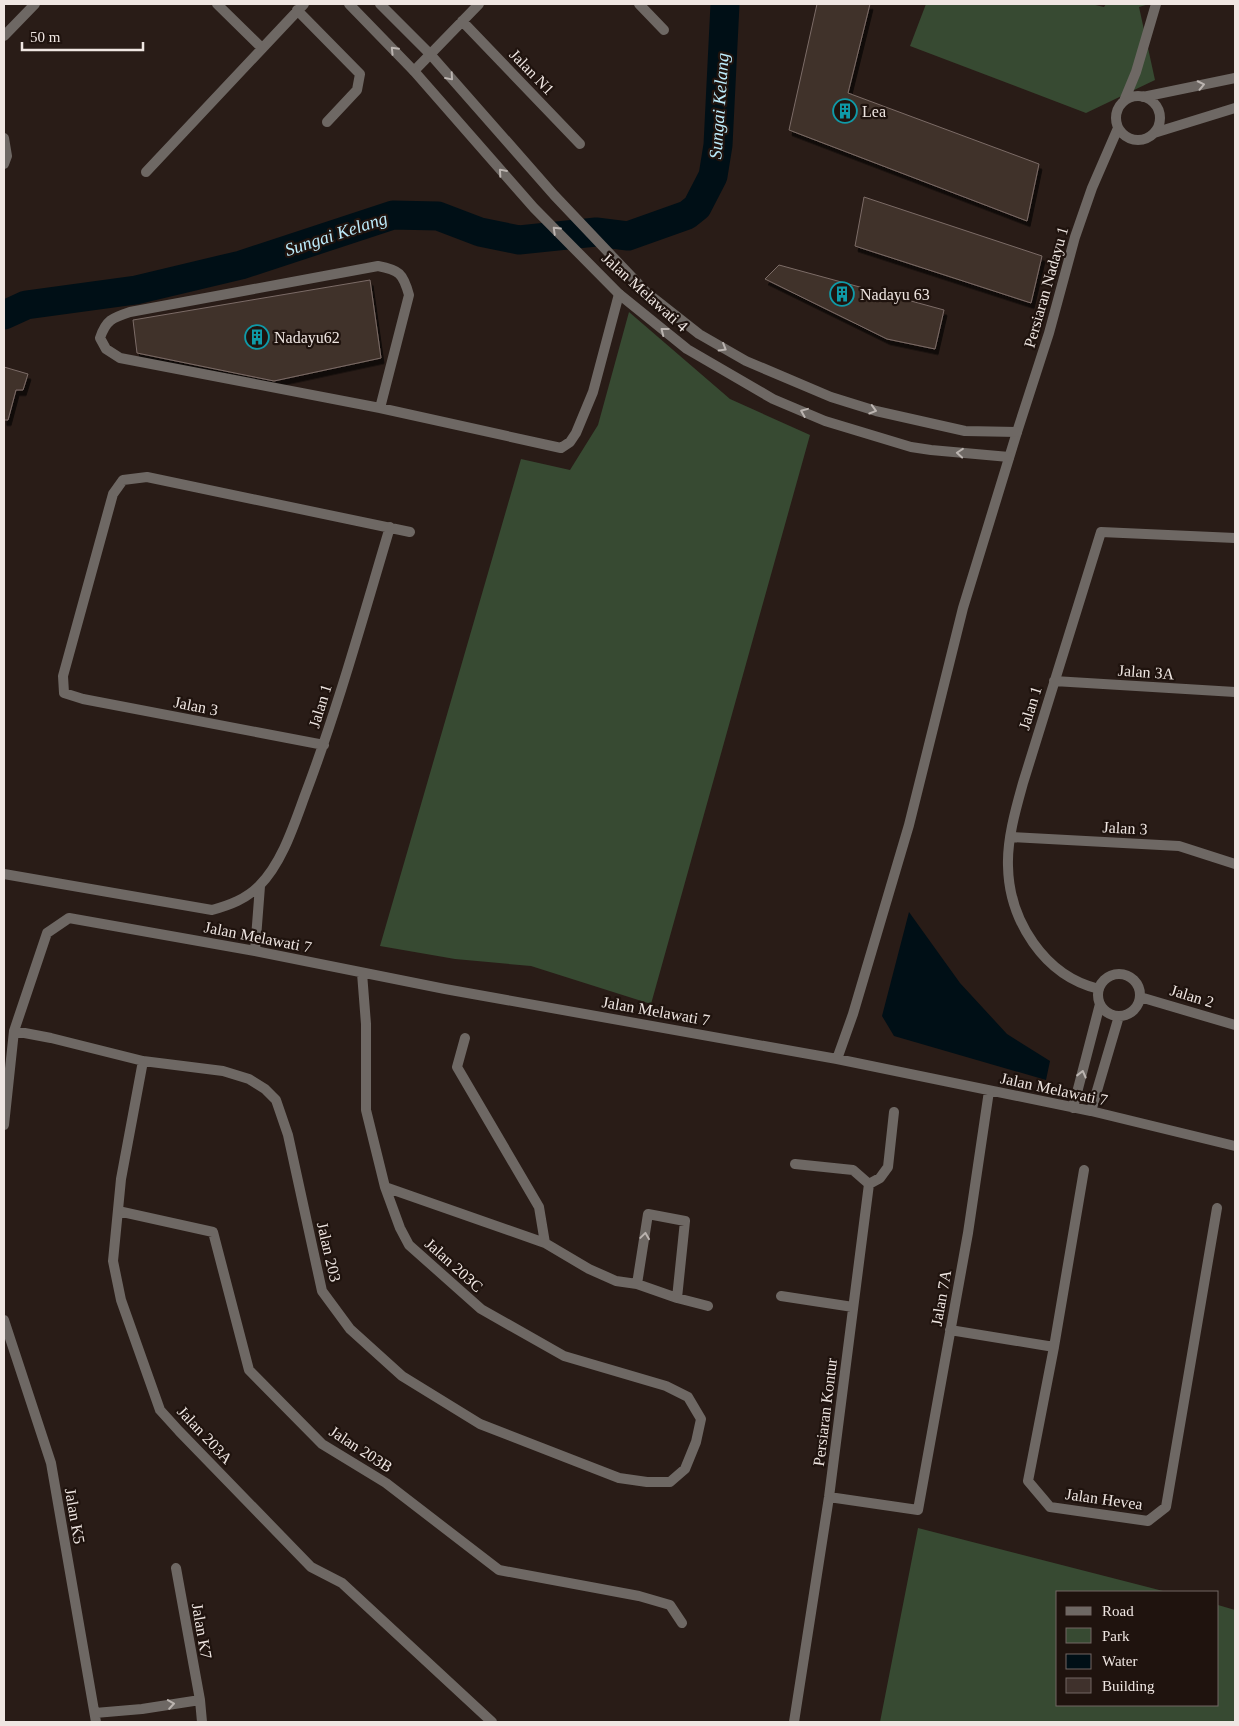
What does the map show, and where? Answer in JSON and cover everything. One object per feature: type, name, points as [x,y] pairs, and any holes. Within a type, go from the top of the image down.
[{"type":"street","points":[[4,36],[35,4]]},
{"type":"street","points":[[217,4],[262,48]]},
{"type":"street","name":"Jalan Melawati 4","points":[[349,4],[414,71],[534,208],[619,294],[687,349],[773,399],[826,420],[911,447],[1009,457]]},
{"type":"street","name":"Jalan Melawati 4","points":[[380,4],[430,54],[554,195],[647,293],[699,334],[746,362],[830,397],[876,411],[965,431],[1017,432]]},
{"type":"street","points":[[414,71],[480,4]]},
{"type":"street","points":[[639,4],[664,30]]},
{"type":"street","points":[[1156,4],[1136,72],[1124,101],[1118,109],[1116,118],[1118,128],[1128,138],[1142,140],[1154,133],[1235,108]]},
{"type":"street","points":[[146,172],[300,7],[360,74],[357,90],[328,122]]},
{"type":"street","name":"Jalan N1","points":[[462,21],[580,144]]},
{"type":"street","points":[[1124,101],[1133,97],[1143,97],[1235,78]]},
{"type":"street","points":[[1143,97],[1151,100],[1157,107],[1160,116],[1159,126],[1154,133]]},
{"type":"street","name":"Persiaran Nadayu 1","points":[[837,1059],[853,1014],[908,825],[963,608],[1009,457],[1050,333],[1075,238],[1092,188],[1118,128]]},
{"type":"street","points":[[4,138],[7,156],[4,164]]},
{"type":"street","points":[[380,408],[409,295],[405,280],[395,269],[378,266],[130,312],[111,318],[103,328],[100,338],[106,349],[120,358],[380,408],[561,448],[570,442],[576,433],[590,398],[619,294]]},
{"type":"street","name":"Jalan 3","points":[[324,745],[83,699],[64,693],[64,676],[113,494],[123,480],[147,477],[390,528]]},
{"type":"street","points":[[390,528],[410,532]]},
{"type":"street","name":"Jalan 1","points":[[260,886],[287,842],[324,745],[390,528]]},
{"type":"street","name":"Jalan 1","points":[[1099,989],[1083,985],[1054,967],[1027,935],[1011,895],[1008,864],[1014,819],[1023,783],[1101,532],[1235,538]]},
{"type":"street","name":"Jalan 3A","points":[[1054,681],[1235,692]]},
{"type":"street","name":"Jalan 3","points":[[1011,837],[1180,846],[1235,864]]},
{"type":"street","points":[[4,874],[212,910],[234,903],[260,886]]},
{"type":"street","points":[[256,951],[260,886]]},
{"type":"street","name":"Jalan Melawati 7","points":[[14,1031],[47,933],[69,918],[837,1059],[1091,1111],[1235,1146]]},
{"type":"street","name":"Jalan 203C","points":[[362,973],[366,1024],[366,1110],[385,1187],[400,1228],[409,1245],[481,1309],[564,1356],[666,1386],[688,1397],[701,1419],[696,1442]]},
{"type":"street","points":[[1123,974],[1138,984],[1140,996],[1136,1008],[1119,1016],[1111,1014],[1100,1004],[1098,997],[1099,989],[1105,978],[1123,974]]},
{"type":"street","name":"Jalan 2","points":[[1140,996],[1235,1025]]},
{"type":"street","points":[[1073,1108],[1100,1004]]},
{"type":"street","points":[[1091,1111],[1119,1016]]},
{"type":"street","points":[[4,1125],[14,1031]]},
{"type":"street","name":"Jalan 203","points":[[14,1031],[142,1060],[223,1071],[249,1079],[265,1089],[276,1100],[288,1135],[322,1291],[350,1330],[402,1376],[480,1424],[620,1478],[647,1482],[670,1482],[685,1470],[696,1442]]},
{"type":"street","points":[[465,1038],[457,1067],[539,1206],[545,1243]]},
{"type":"street","name":"Jalan 203A","points":[[142,1060],[121,1179],[113,1261],[121,1300],[160,1410],[311,1567],[342,1583],[492,1722]]},
{"type":"street","name":"Jalan 7A","points":[[829,1497],[918,1510],[968,1233],[989,1091]]},
{"type":"street","points":[[795,1164],[853,1170],[869,1184],[880,1178],[888,1167],[894,1112]]},
{"type":"street","name":"Jalan Hevea","points":[[1084,1170],[1054,1346],[1028,1482],[1050,1507],[1148,1521],[1166,1507],[1216,1208]]},
{"type":"street","name":"Persiaran Kontur","points":[[794,1722],[829,1497],[869,1184]]},
{"type":"street","points":[[385,1187],[545,1243],[616,1281],[637,1284],[677,1298],[708,1306]]},
{"type":"street","name":"Jalan 203B","points":[[118,1211],[213,1232],[249,1370],[322,1444],[386,1483],[499,1570],[639,1596],[670,1605],[682,1623]]},
{"type":"street","points":[[637,1284],[648,1214],[685,1221],[677,1298]]},
{"type":"street","points":[[781,1296],[853,1307]]},
{"type":"street","name":"Jalan K5","points":[[4,1320],[50,1463],[95,1718]]},
{"type":"street","points":[[950,1330],[1054,1346]]},
{"type":"street","name":"Jalan K7","points":[[176,1568],[200,1700],[202,1722]]},
{"type":"street","points":[[95,1718],[142,1708],[200,1700]]},
{"type":"green space","points":[[926,4],[1091,4],[1104,7],[1106,4],[1149,4],[1139,7],[1155,80],[1086,113],[910,46]]},
{"type":"green space","points":[[629,312],[730,399],[810,435],[651,1004],[531,966],[455,959],[380,946],[521,459],[570,470],[598,425]]},
{"type":"green space","points":[[918,1528],[1163,1591],[1056,1591],[1056,1706],[1219,1706],[1219,1605],[1235,1610],[1235,1722],[880,1722]]},
{"type":"water","points":[[909,912],[960,983],[1007,1034],[1050,1061],[1046,1080],[894,1036],[882,1016]]},
{"type":"building","name":"Lea","points":[[817,4],[870,4],[848,93],[1039,164],[1027,221],[789,130]]},
{"type":"building","points":[[864,197],[1042,256],[1031,303],[855,246]]},
{"type":"building","name":"Nadayu 63","points":[[779,265],[944,310],[935,349],[887,339],[765,279]]},
{"type":"building","name":"Nadayu62","points":[[370,280],[381,358],[274,381],[137,353],[133,320]]},
{"type":"building","points":[[4,367],[28,374],[23,390],[16,390],[8,420],[4,420]]},
{"type":"waterway","name":"Sungai Kelang","points":[[4,315],[26,305],[136,290],[241,265],[393,215],[438,216],[480,232],[519,240],[596,232],[628,236],[687,215],[697,207],[713,176],[718,145],[725,4]]},
{"type":"place","name":"Lea","points":[[845,111]]},
{"type":"place","name":"Nadayu 63","points":[[842,294]]},
{"type":"place","name":"Nadayu62","points":[[257,337]]}]
